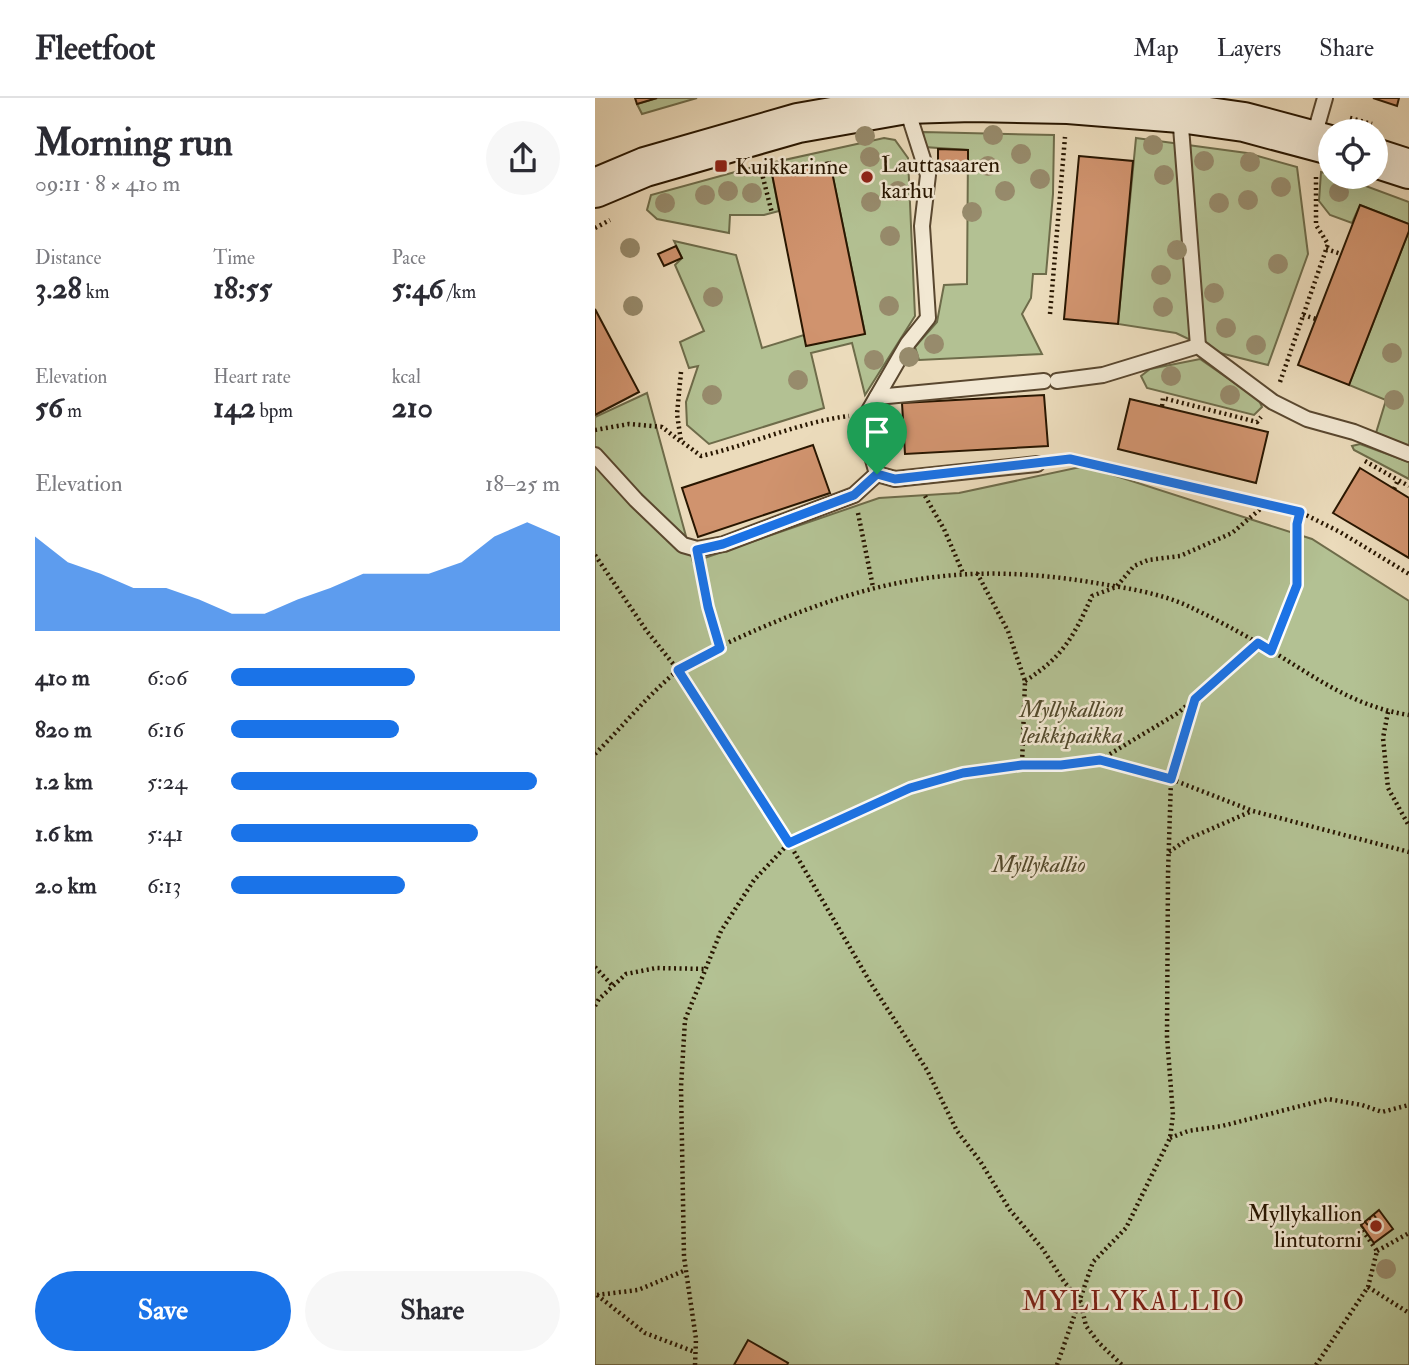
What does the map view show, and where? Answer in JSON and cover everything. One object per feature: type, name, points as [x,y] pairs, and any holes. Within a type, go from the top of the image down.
[{"type":"street","points":[[595,188],[645,167],[798,123],[906,104],[972,102],[1160,107],[1244,122],[1317,141]]},
{"type":"street","points":[[1388,162],[1409,169]]},
{"type":"lane","points":[[1317,141],[1325,98]]},
{"type":"lane","points":[[877,474],[867,442],[867,414],[908,343],[928,318],[922,226],[928,176],[906,104]]},
{"type":"lane","points":[[1160,107],[1198,346],[1273,402],[1307,419],[1354,432],[1409,454]]},
{"type":"lane","points":[[877,397],[1103,375],[1198,346]]},
{"type":"lane","points":[[595,455],[636,500],[683,545],[697,550],[723,544],[854,495],[877,474]]},
{"type":"lane","points":[[877,474],[895,479],[1037,464]]},
{"type":"path","points":[[1050,314],[1067,104]]},
{"type":"path","points":[[752,136],[772,213]]},
{"type":"path","points":[[1162,406],[1163,398],[1257,422],[1273,402],[1328,244],[1316,225],[1317,141]]},
{"type":"path","points":[[1326,249],[1341,254]]},
{"type":"path","points":[[1303,315],[1316,319]]},
{"type":"path","points":[[681,372],[677,414],[681,441]]},
{"type":"path","points":[[595,430],[629,424],[662,427],[701,456],[825,419],[867,414]]},
{"type":"path","points":[[1037,464],[1070,459],[1300,512],[1340,532],[1409,574]]},
{"type":"path","points":[[913,477],[944,529],[963,573]]},
{"type":"path","points":[[1394,489],[1398,480],[1409,486]]},
{"type":"path","points":[[854,495],[869,557],[873,587]]},
{"type":"path","points":[[1025,681],[1044,669],[1070,642],[1092,596],[1116,587],[1134,566],[1148,560],[1180,556],[1232,533],[1266,504]]},
{"type":"path","points":[[1271,651],[1297,585],[1297,524],[1300,512]]},
{"type":"path","points":[[697,550],[708,607],[720,648]]},
{"type":"path","points":[[595,555],[646,630],[678,670],[789,843],[870,982],[927,1070],[957,1131],[980,1161],[1010,1210],[1080,1300],[1086,1326],[1122,1365]]},
{"type":"path","points":[[977,572],[1008,631],[1025,681],[1022,765]]},
{"type":"path","points":[[595,754],[678,670],[720,648],[791,615],[873,587],[919,578],[977,572],[1068,578],[1186,605],[1258,643],[1317,681],[1363,704],[1409,715]]},
{"type":"path","points":[[695,1365],[696,1339],[686,1270],[681,1087],[685,1020],[721,931],[754,880],[789,843],[910,788],[963,773],[1022,765],[1061,765],[1100,760],[1144,736],[1195,699],[1258,643]]},
{"type":"path","points":[[1057,1365],[1093,1262],[1126,1228],[1170,1138],[1173,1115],[1167,1037],[1171,779],[1195,699]]},
{"type":"path","points":[[1388,712],[1383,738],[1388,788],[1409,826]]},
{"type":"path","points":[[1100,760],[1171,779],[1252,811],[1409,852]]},
{"type":"path","points":[[1169,852],[1188,839],[1252,811]]},
{"type":"path","points":[[595,967],[613,986]]},
{"type":"path","points":[[595,1006],[626,974],[656,968],[706,969]]},
{"type":"path","points":[[1170,1138],[1188,1131],[1222,1126],[1328,1100],[1362,1105],[1383,1112],[1409,1105]]},
{"type":"path","points":[[1376,1216],[1360,1228],[1377,1251]]},
{"type":"path","points":[[1316,1365],[1368,1287],[1377,1251],[1409,1233]]},
{"type":"path","points":[[596,1295],[638,1290],[686,1270]]},
{"type":"path","points":[[1368,1287],[1409,1313]]},
{"type":"path","points":[[596,1295],[645,1333],[695,1352]]},
{"type":"green space","points":[[657,98],[697,98],[642,114],[637,104]]},
{"type":"green space","points":[[923,132],[1054,135],[1053,194],[1046,274],[1033,274],[1031,298],[1022,314],[1042,354],[919,360],[915,347],[937,322],[944,285],[967,284],[968,150],[924,147]]},
{"type":"green space","points":[[884,138],[895,140],[908,158],[915,316],[865,395],[852,343],[811,353],[824,408],[709,444],[687,425],[686,402],[698,366],[689,368],[680,342],[704,331],[675,265],[682,258],[674,241],[736,255],[762,348],[804,335],[865,333],[830,163],[772,174],[779,211],[764,215],[730,215],[729,233],[657,219],[647,210],[651,195],[757,166]]},
{"type":"green space","points":[[1136,138],[1247,153],[1297,167],[1308,254],[1268,365],[1216,352],[1176,333],[1118,324]]},
{"type":"green space","points":[[1320,189],[1374,189],[1409,202],[1409,224],[1360,205],[1352,223],[1330,215],[1319,201]]},
{"type":"green space","points":[[1409,231],[1409,446],[1376,433],[1386,400],[1349,385]]},
{"type":"green space","points":[[1200,359],[1259,400],[1262,407],[1254,415],[1147,388],[1141,376],[1150,369]]},
{"type":"green space","name":"Myllykallio","points":[[647,393],[693,562],[879,498],[959,493],[1085,466],[1312,539],[1409,601],[1409,1365],[595,1365],[595,417]]},
{"type":"green space","points":[[1360,444],[1409,462],[1409,479],[1354,450],[1352,446]]},
{"type":"building","points":[[635,98],[657,98],[637,104]]},
{"type":"building","points":[[1373,98],[1399,98],[1397,106]]},
{"type":"building","points":[[938,149],[968,150],[968,163],[938,163]]},
{"type":"building","points":[[1079,156],[1133,161],[1118,324],[1064,319]]},
{"type":"building","points":[[830,162],[865,334],[806,346],[772,174]]},
{"type":"building","points":[[1360,205],[1409,224],[1409,231],[1349,385],[1298,365]]},
{"type":"building","points":[[676,246],[682,258],[664,266],[658,254]]},
{"type":"building","points":[[595,309],[639,392],[595,415]]},
{"type":"building","points":[[1044,395],[1048,446],[905,454],[902,403]]},
{"type":"building","points":[[1130,399],[1268,432],[1256,483],[1118,449]]},
{"type":"building","points":[[813,445],[830,493],[698,537],[682,488]]},
{"type":"building","points":[[1360,468],[1409,498],[1409,558],[1333,513]]},
{"type":"building","name":"Myllykallion lintutorni","points":[[1379,1210],[1393,1229],[1374,1243],[1361,1225]]},
{"type":"building","points":[[748,1340],[788,1363],[787,1365],[734,1365]]},
{"type":"place","name":"Kuikkarinne","points":[[721,166]]},
{"type":"place","name":"Lauttasaaren karhu","points":[[867,177]]},
{"type":"place","name":"Myllykallion lintutorni","points":[[1376,1226]]},
{"type":"district","name":"MYLLYKALLIO","points":[[1134,1301]]},
{"type":"route","points":[[1070,459],[1251,499],[1300,512],[1297,524],[1297,585],[1271,651],[1258,643],[1195,699],[1171,779],[1100,760],[1061,765],[1022,765],[963,773],[910,788],[789,843],[678,670],[720,648],[708,607],[697,550],[723,544],[854,495],[877,474],[895,479],[1070,459]]},
{"type":"park label","name":"Myllykallion leikkipaikka","points":[[1072,722]]}]
